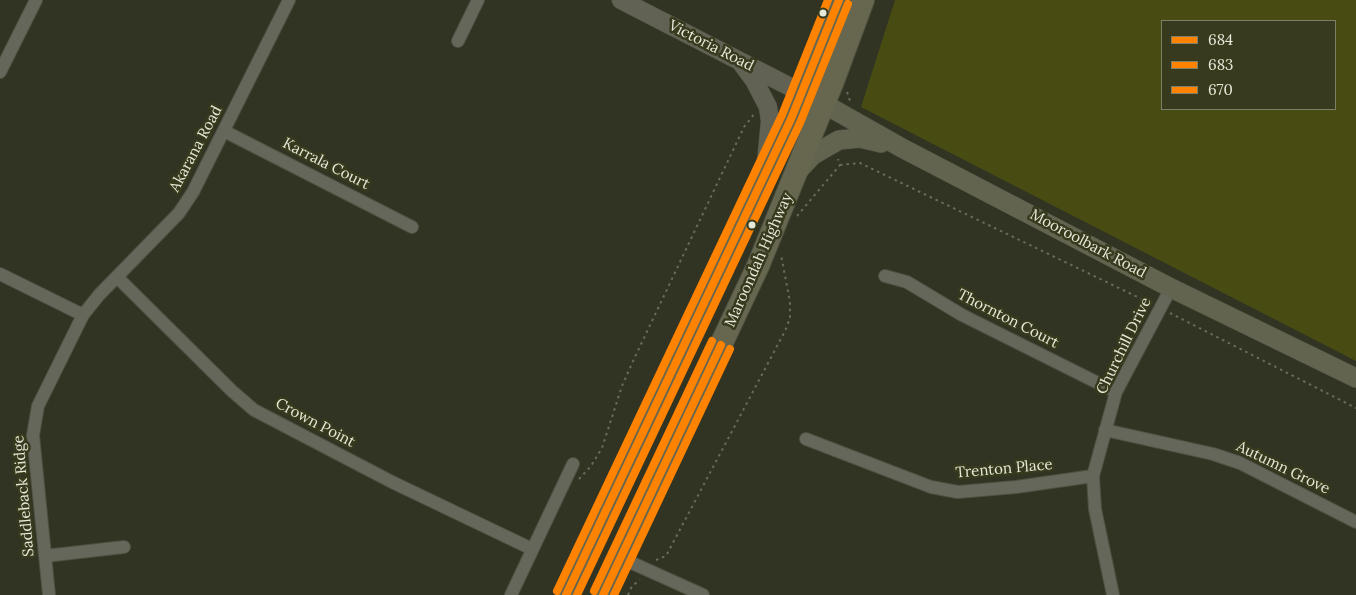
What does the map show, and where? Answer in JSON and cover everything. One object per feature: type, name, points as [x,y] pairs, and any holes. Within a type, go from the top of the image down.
[{"type":"highway","name":"Maroondah Highway","points":[[566,595],[765,175],[802,93],[839,0]]},
{"type":"highway","name":"Maroondah Highway","points":[[603,595],[758,266],[824,104],[863,0]]},
{"type":"highway","points":[[802,93],[824,104]]},
{"type":"main road","name":"Victoria Road","points":[[628,2],[802,93]]},
{"type":"main road","points":[[739,60],[754,80],[768,107],[770,121],[765,175]]},
{"type":"main road","name":"Mooroolbark Road","points":[[824,104],[902,148],[1171,288],[1356,378]]},
{"type":"main road","points":[[796,174],[813,155],[839,140],[860,138],[902,148]]},
{"type":"street","points":[[0,72],[36,0]]},
{"type":"street","name":"Akarana Road","points":[[83,315],[99,295],[118,278],[179,213],[193,192],[289,0]]},
{"type":"street","points":[[458,41],[478,0]]},
{"type":"street","name":"Karrala Court","points":[[224,132],[412,227]]},
{"type":"street","points":[[0,274],[83,315]]},
{"type":"street","name":"Thornton Court","points":[[885,276],[907,282],[962,315],[1116,392]]},
{"type":"street","name":"Crown Point","points":[[118,278],[232,391],[254,410],[392,482],[532,549]]},
{"type":"street","name":"Churchill Drive","points":[[1113,595],[1095,509],[1093,476],[1116,392],[1171,288]]},
{"type":"street","name":"Saddleback Ridge","points":[[49,595],[33,435],[38,406],[83,315]]},
{"type":"street","name":"Autumn Grove","points":[[1105,430],[1213,454],[1240,464],[1356,522]]},
{"type":"street","name":"Trenton Place","points":[[806,439],[931,486],[958,492],[1016,487],[1093,476]]},
{"type":"street","points":[[510,595],[573,464]]},
{"type":"street","points":[[45,556],[124,547]]},
{"type":"street","points":[[621,558],[703,595]]},
{"type":"path","points":[[566,478],[573,482],[580,478],[602,448],[622,386],[744,126],[752,116],[768,107]]},
{"type":"path","points":[[832,143],[840,165]]},
{"type":"path","points":[[796,218],[840,165],[860,163],[1160,308],[1356,408]]},
{"type":"path","points":[[628,595],[632,586],[644,576],[652,561],[666,556],[785,332],[790,318],[790,302],[780,248]]},
{"type":"green space","points":[[895,0],[1356,0],[1356,361],[861,107]]},
{"type":"transit line","name":"670","points":[[557,591],[782,115],[828,0]]},
{"type":"transit line","name":"684","points":[[566,595],[791,119],[839,0]]},
{"type":"transit line","name":"683","points":[[577,595],[800,123],[848,4]]},
{"type":"transit line","name":"670","points":[[594,591],[712,341]]},
{"type":"transit line","name":"684","points":[[603,595],[721,345]]},
{"type":"transit line","name":"683","points":[[614,595],[730,349]]}]
